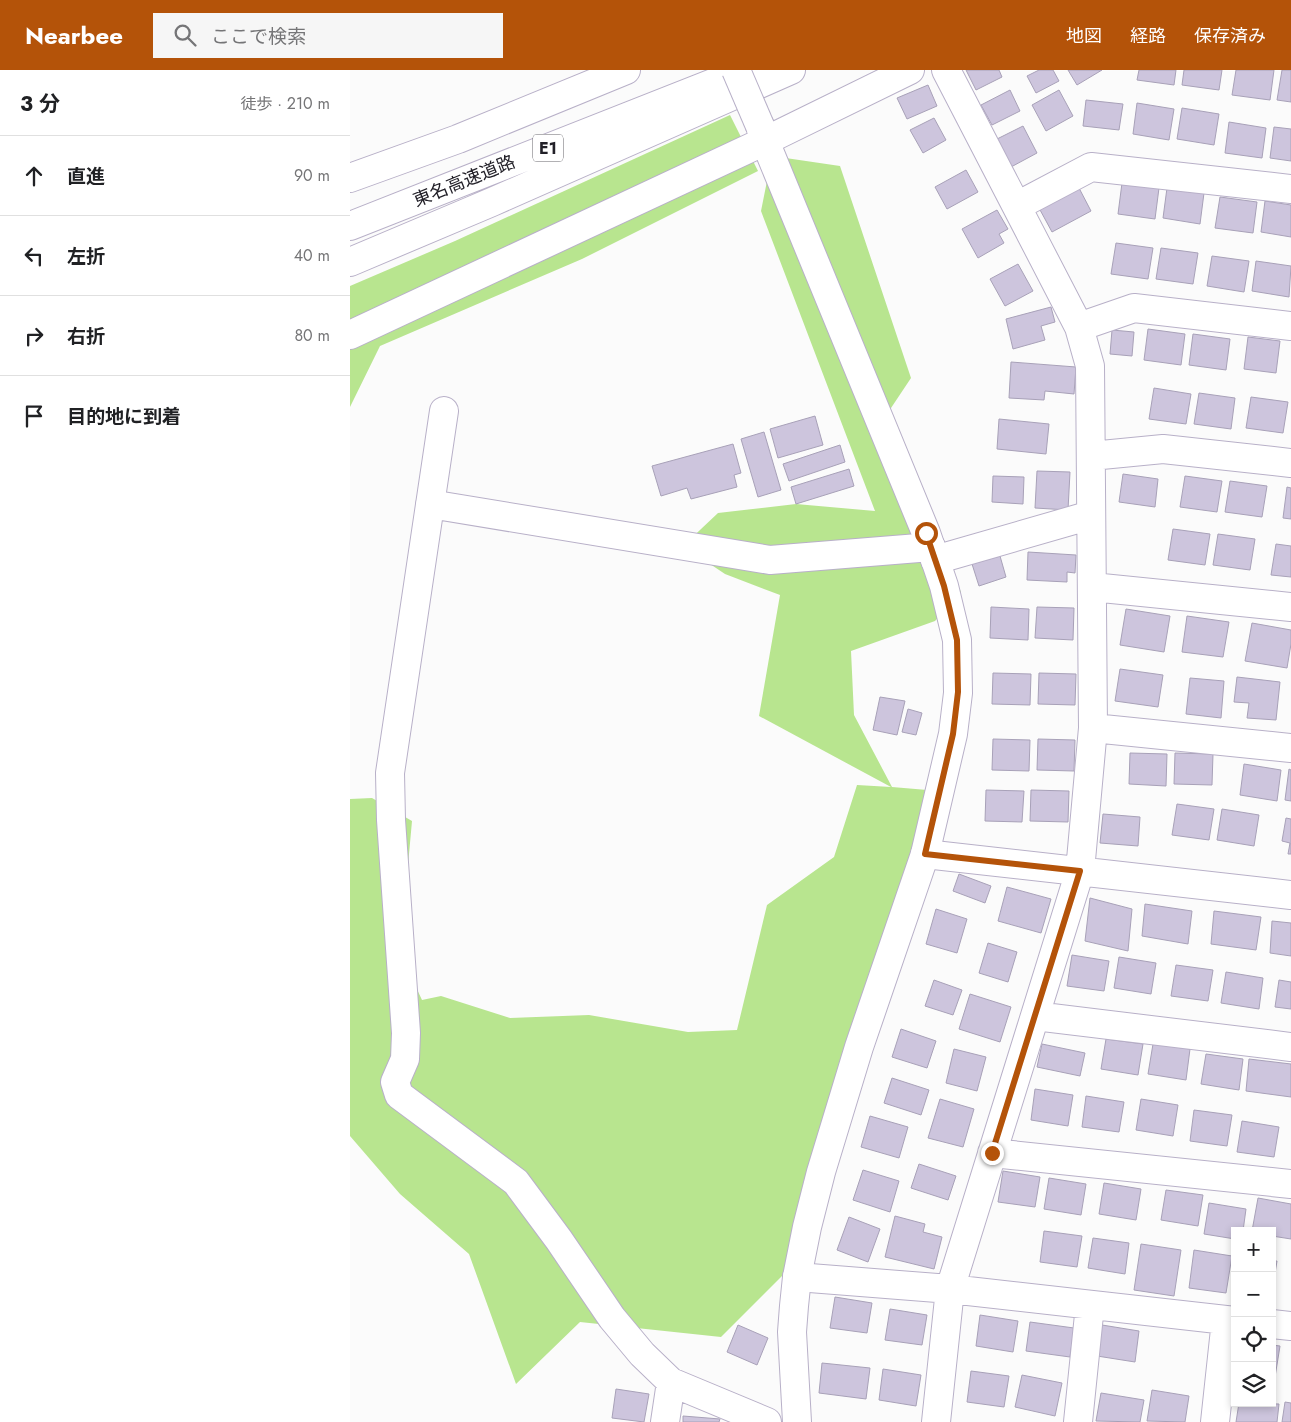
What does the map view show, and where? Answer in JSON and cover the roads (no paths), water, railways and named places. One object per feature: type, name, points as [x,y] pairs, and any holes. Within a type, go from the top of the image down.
[{"type":"main road","name":"E1","points":[[350,178],[458,139],[626,70]]},
{"type":"main road","points":[[736,70],[933,554],[944,586],[957,640],[958,692],[953,734],[925,854],[856,1056],[821,1172],[807,1228],[797,1277],[792,1332],[797,1422]]},
{"type":"main road","name":"東名高速道路","points":[[350,226],[746,70]]},
{"type":"main road","points":[[350,262],[492,202],[791,70]]},
{"type":"main road","points":[[350,335],[763,133],[910,70]]},
{"type":"main road","points":[[936,1422],[950,1289],[1080,871],[1093,728],[1090,366],[1078,327],[946,70]]},
{"type":"main road","points":[[1016,206],[1091,167],[1291,189]]},
{"type":"main road","points":[[1078,327],[1134,308],[1291,326]]},
{"type":"main road","points":[[444,411],[390,773],[391,820],[406,1033],[405,1059],[395,1082],[399,1095],[516,1182],[559,1240],[612,1318],[642,1354],[671,1382],[767,1422]]},
{"type":"main road","points":[[1090,456],[1163,449],[1291,463]]},
{"type":"main road","points":[[430,504],[770,560],[933,554],[1091,515]]},
{"type":"main road","points":[[1092,587],[1291,607]]},
{"type":"main road","points":[[1093,728],[1291,748]]},
{"type":"main road","points":[[925,854],[1291,895]]},
{"type":"main road","points":[[1035,1016],[1291,1046]]},
{"type":"main road","points":[[992,1153],[1291,1184]]},
{"type":"main road","points":[[797,1277],[950,1289],[1230,1320],[1215,1422]]},
{"type":"main road","points":[[1078,1422],[1090,1305]]},
{"type":"main road","points":[[1276,1324],[1291,1326]]},
{"type":"main road","points":[[665,1422],[671,1382]]}]
